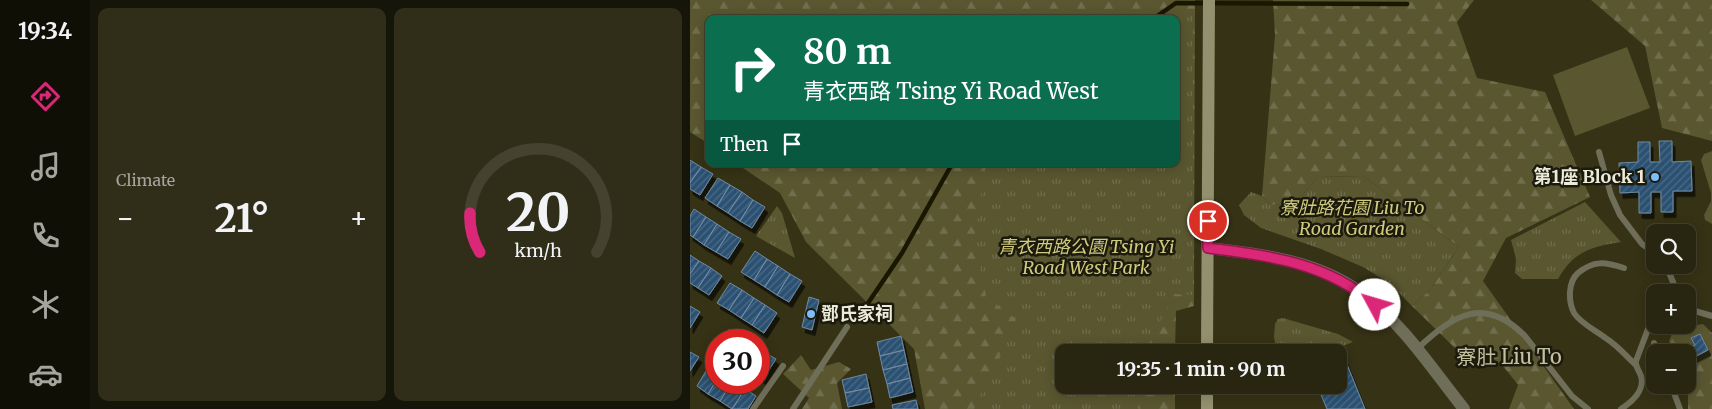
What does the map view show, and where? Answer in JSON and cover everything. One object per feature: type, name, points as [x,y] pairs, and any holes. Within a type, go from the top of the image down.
[{"type":"main road","points":[[1207,344],[1209,0]]},
{"type":"main road","points":[[1207,394],[1207,409]]},
{"type":"street","points":[[1208,248],[1282,259],[1307,266],[1333,277],[1360,292],[1390,318],[1464,409]]},
{"type":"lane","points":[[1599,152],[1611,195],[1620,215],[1646,247]]},
{"type":"lane","points":[[1621,409],[1632,401],[1639,391],[1641,376],[1637,367],[1609,340],[1589,327],[1574,312],[1569,290],[1574,277],[1588,265],[1602,262],[1624,268]]},
{"type":"lane","points":[[1696,311],[1712,316]]},
{"type":"lane","points":[[1417,349],[1441,326],[1457,317],[1476,313],[1487,314],[1508,322],[1524,336],[1572,396],[1588,409]]},
{"type":"lane","points":[[793,409],[847,327]]},
{"type":"lane","points":[[1637,367],[1647,334]]},
{"type":"lane","points":[[753,409],[783,366]]},
{"type":"lane","points":[[1675,394],[1680,409]]},
{"type":"green space","points":[[690,0],[1195,0],[1194,306],[1176,311],[1175,344],[1055,344],[1055,394],[1175,394],[1175,409],[925,409],[914,349],[806,242],[780,193],[741,167],[1180,167],[1180,15],[705,15],[705,141],[690,132]]},
{"type":"green space","points":[[1273,0],[1474,0],[1457,22],[1477,78],[1545,92],[1590,197],[1506,238],[1483,281],[1574,409],[1509,409],[1518,385],[1505,368],[1488,356],[1459,352],[1412,306],[1429,291],[1459,247],[1363,176],[1318,177],[1295,203],[1271,205],[1262,196],[1275,35]]},
{"type":"green space","points":[[1591,0],[1712,0],[1712,141],[1662,128],[1645,46]]},
{"type":"green space","name":"青衣西路公園 Tsing Yi Road West Park","points":[[1193,10],[1193,295],[1174,294],[1149,344],[1055,344],[1055,394],[1138,394],[1138,409],[974,409],[1016,319],[986,297],[975,236],[986,167],[1180,167],[1180,15],[1156,15]]},
{"type":"green space","points":[[1627,47],[1650,108],[1575,136],[1553,75]]},
{"type":"green space","points":[[1712,151],[1712,224],[1705,220],[1704,215],[1711,201],[1711,193],[1701,160],[1704,154]]},
{"type":"green space","name":"寮肚路花園 Liu To Road Garden","points":[[1363,176],[1459,247],[1429,291],[1412,306],[1389,283],[1363,267],[1321,249],[1261,228],[1244,215],[1239,205],[1251,192],[1262,196],[1271,205],[1295,203],[1318,177]]},
{"type":"green space","points":[[1585,202],[1621,242],[1601,246],[1577,256],[1570,262],[1558,279],[1522,279],[1515,273],[1516,259],[1511,240]]},
{"type":"green space","points":[[777,206],[782,213],[795,258],[756,236]]},
{"type":"green space","points":[[1283,318],[1338,334],[1353,342],[1347,344],[1275,344],[1275,324],[1278,319]]},
{"type":"green space","points":[[1703,324],[1712,333],[1712,409],[1688,409],[1688,394],[1696,394],[1696,344],[1671,344],[1669,341],[1672,334],[1696,334],[1696,325]]},
{"type":"green space","points":[[801,355],[811,370],[839,362],[851,369],[837,383],[842,409],[802,409],[809,398],[783,374]]},
{"type":"building","name":"第1座 Block 1","points":[[1659,141],[1672,141],[1672,162],[1691,161],[1692,191],[1673,191],[1673,212],[1661,212],[1661,192],[1651,192],[1651,213],[1639,213],[1639,192],[1620,193],[1619,163],[1638,162],[1638,142],[1650,142],[1650,162],[1660,162]]},
{"type":"building","points":[[690,160],[701,167],[690,183]]},
{"type":"building","points":[[701,167],[713,174],[700,195],[690,189],[690,183]]},
{"type":"building","points":[[718,178],[730,185],[717,206],[705,198]]},
{"type":"building","points":[[730,185],[742,192],[728,213],[717,206]]},
{"type":"building","points":[[742,192],[753,200],[740,221],[728,213]]},
{"type":"building","points":[[753,200],[765,207],[752,228],[740,221]]},
{"type":"building","points":[[694,209],[706,217],[693,237],[690,235],[690,216]]},
{"type":"building","points":[[706,217],[717,224],[704,245],[693,237]]},
{"type":"building","points":[[717,224],[729,232],[716,252],[704,245]]},
{"type":"building","points":[[729,232],[741,239],[728,259],[716,252]]},
{"type":"building","points":[[755,251],[767,259],[754,280],[741,272]]},
{"type":"building","points":[[690,255],[699,261],[690,274]]},
{"type":"building","points":[[767,259],[778,266],[765,287],[754,280]]},
{"type":"building","points":[[699,261],[711,268],[698,288],[690,283],[690,274]]},
{"type":"building","points":[[778,266],[790,274],[777,295],[765,287]]},
{"type":"building","points":[[711,268],[722,276],[709,295],[698,288]]},
{"type":"building","points":[[790,274],[802,281],[789,302],[777,295]]},
{"type":"building","points":[[730,283],[742,290],[729,310],[717,303]]},
{"type":"building","points":[[742,290],[754,298],[741,318],[729,310]]},
{"type":"building","name":"鄧氏家祠","points":[[809,297],[819,300],[812,330],[802,327]]},
{"type":"building","points":[[754,298],[765,305],[752,325],[741,318]]},
{"type":"building","points":[[765,305],[777,313],[767,329],[758,329],[752,325]]},
{"type":"building","points":[[690,306],[700,312],[690,328]]},
{"type":"building","points":[[1700,334],[1708,350],[1696,356],[1696,344],[1691,338]]},
{"type":"building","points":[[901,336],[904,350],[880,356],[877,342]]},
{"type":"building","points":[[904,350],[907,364],[883,370],[880,356]]},
{"type":"building","points":[[690,352],[699,357],[690,371]]},
{"type":"building","points":[[770,356],[776,359],[770,368]]},
{"type":"building","points":[[907,364],[910,378],[887,384],[883,370]]},
{"type":"building","points":[[1347,364],[1365,409],[1327,409],[1321,394],[1347,394]]},
{"type":"building","points":[[705,373],[705,392],[697,386]]},
{"type":"building","points":[[866,374],[869,388],[845,393],[842,380]]},
{"type":"building","points":[[910,378],[913,392],[890,398],[887,384]]},
{"type":"building","points":[[869,388],[872,402],[848,407],[845,393]]},
{"type":"building","points":[[708,394],[724,394],[720,401]]},
{"type":"building","points":[[724,394],[742,394],[732,409],[720,401]]},
{"type":"building","points":[[742,394],[753,394],[756,396],[748,409],[732,409]]},
{"type":"building","points":[[916,400],[918,409],[893,409],[892,405]]},
{"type":"waterway","points":[[1159,15],[1176,3],[1407,4]]},
{"type":"waterway","points":[[862,312],[902,253],[950,167]]},
{"type":"place","name":"第1座 Block 1","points":[[1655,177]]},
{"type":"place","name":"鄧氏家祠","points":[[811,314]]},
{"type":"district","name":"寮肚 Liu To","points":[[1509,357]]},
{"type":"route","points":[[1208,221],[1208,248],[1250,252],[1307,266],[1333,277],[1360,292],[1375,305]]}]
